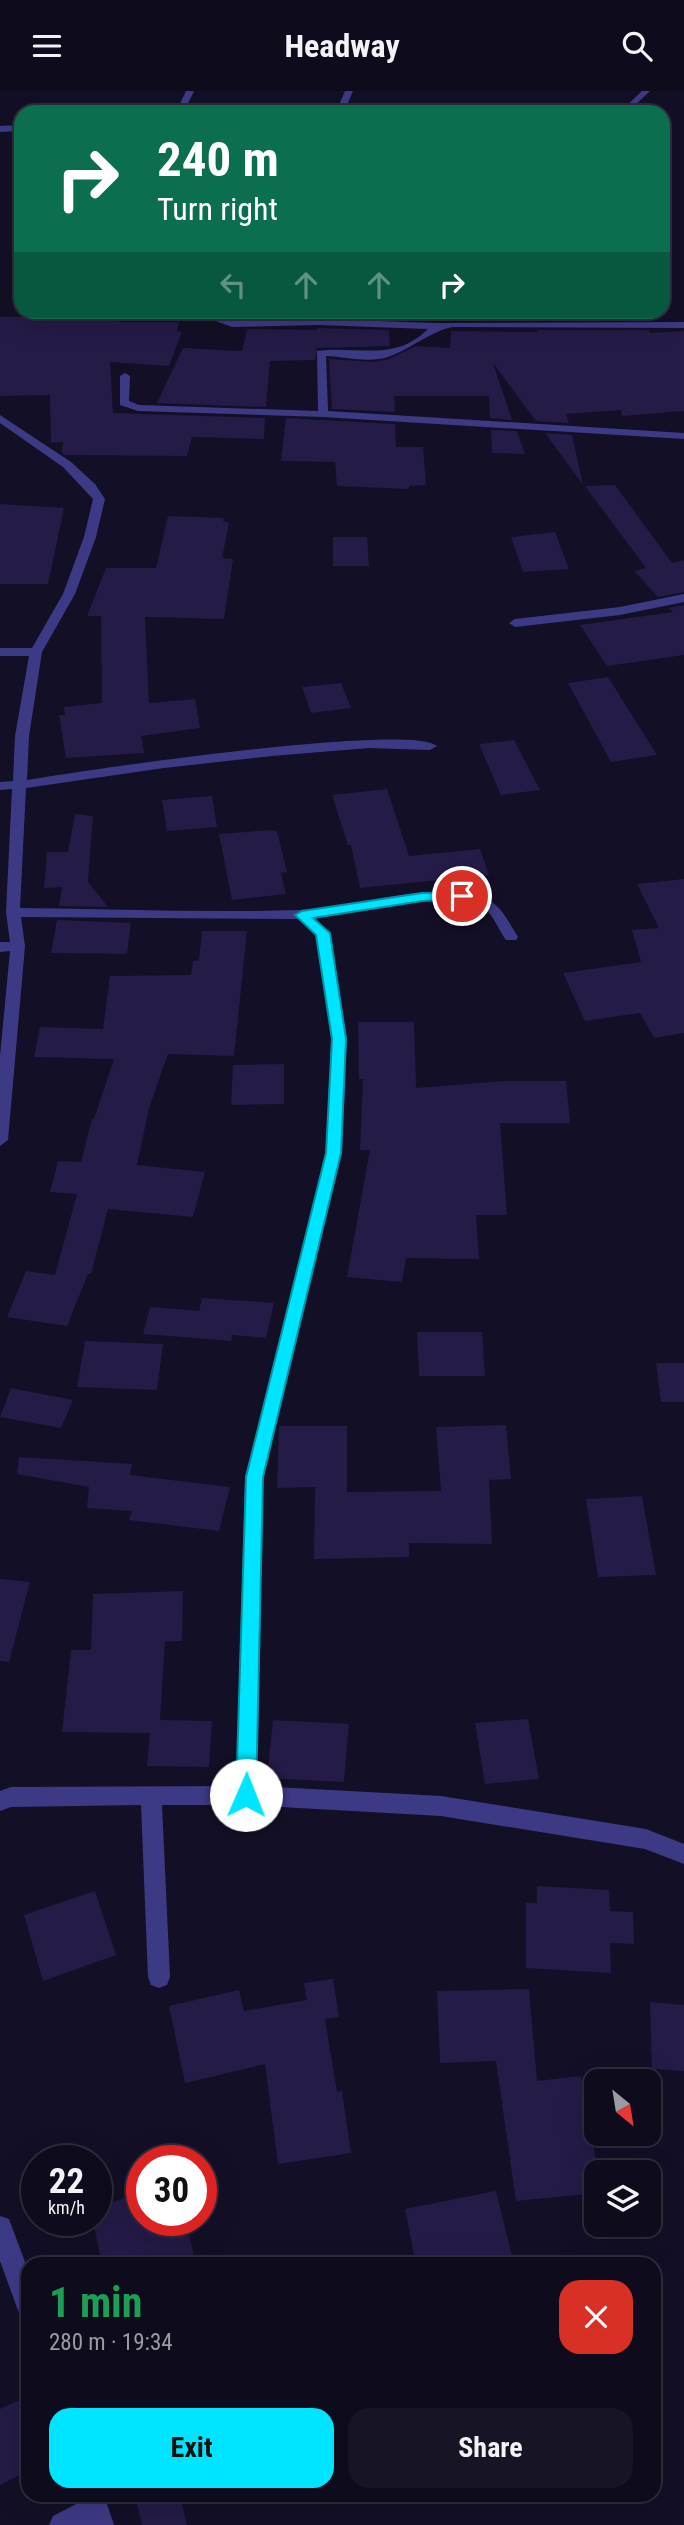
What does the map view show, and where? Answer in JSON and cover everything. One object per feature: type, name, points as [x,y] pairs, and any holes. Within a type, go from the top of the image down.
[{"type":"street","points":[[218,319],[232,324],[320,322],[436,326],[684,325]]},
{"type":"street","points":[[323,414],[321,353],[384,355],[425,337],[436,326]]},
{"type":"street","points":[[125,376],[124,402],[127,406],[323,414],[684,436]]},
{"type":"street","points":[[0,418],[44,447],[93,488],[99,499],[90,537],[69,594],[36,652],[22,736],[22,785],[13,912],[18,946],[0,1140]]},
{"type":"street","points":[[515,623],[620,611],[684,598]]},
{"type":"street","points":[[0,652],[36,652]]},
{"type":"street","points":[[0,786],[22,785],[151,764],[273,751],[401,742],[430,746]]},
{"type":"street","points":[[13,912],[302,915],[422,897],[462,896],[490,906],[511,937]]},
{"type":"street","points":[[246,1795],[254,1477],[334,1153],[339,1039],[323,933],[302,915]]},
{"type":"street","points":[[0,947],[18,946]]},
{"type":"street","points":[[0,1801],[11,1797],[246,1795],[441,1806],[646,1839],[684,1854]]},
{"type":"street","points":[[151,1796],[159,1977]]},
{"type":"street","points":[[0,2228],[21,2285]]},
{"type":"street","points":[[62,2525],[96,2510]]},
{"type":"lane","points":[[631,105],[646,91]]},
{"type":"building","points":[[0,317],[179,322],[177,331],[182,332],[169,366],[110,362],[113,413],[265,418],[264,439],[192,437],[187,456],[65,455],[62,453],[63,442],[51,443],[50,395],[0,396]]},
{"type":"building","points":[[247,329],[389,330],[392,346],[317,348],[315,360],[270,361],[266,407],[157,403],[183,348],[242,351]]},
{"type":"building","points":[[537,330],[649,330],[650,333],[684,331],[684,411],[622,416],[621,410],[566,414],[569,423],[536,421],[493,363],[512,420],[490,418],[489,396],[394,396],[395,412],[332,409],[329,359],[374,362],[389,359],[416,346],[450,348],[451,331],[538,332]]},
{"type":"building","points":[[286,418],[395,424],[396,447],[423,447],[426,485],[409,486],[409,489],[337,486],[335,462],[281,461]]},
{"type":"building","points":[[491,430],[517,431],[525,454],[492,453]]},
{"type":"building","points":[[545,433],[572,435],[583,485]]},
{"type":"building","points":[[615,485],[672,563],[684,560],[684,592],[658,597],[634,571],[646,568],[585,486]]},
{"type":"building","points":[[0,504],[64,508],[48,584],[0,584]]},
{"type":"building","points":[[168,516],[224,518],[223,521],[229,523],[222,558],[233,559],[224,619],[145,617],[149,703],[195,699],[200,728],[141,736],[144,753],[66,758],[59,715],[65,715],[64,707],[102,703],[101,616],[87,616],[106,568],[156,568]]},
{"type":"building","points":[[555,532],[569,569],[523,572],[511,537]]},
{"type":"building","points":[[333,537],[367,537],[369,566],[333,566]]},
{"type":"building","points":[[684,605],[684,655],[607,666],[580,625],[673,612],[669,608]]},
{"type":"building","points":[[608,677],[657,755],[611,762],[568,683]]},
{"type":"building","points":[[341,683],[351,708],[311,713],[302,687]]},
{"type":"building","points":[[514,740],[540,790],[501,795],[479,744]]},
{"type":"building","points":[[387,789],[409,856],[480,849],[489,875],[360,888],[351,845],[348,845],[332,795]]},
{"type":"building","points":[[212,796],[217,827],[167,831],[162,800]]},
{"type":"building","points":[[75,814],[93,816],[88,882],[108,907],[59,906],[62,887],[44,888],[47,852],[68,852]]},
{"type":"building","points":[[277,831],[287,872],[281,873],[286,894],[232,900],[219,834]]},
{"type":"building","points":[[684,879],[684,1033],[654,1038],[640,1013],[585,1021],[563,973],[641,962],[632,930],[659,928],[637,884]]},
{"type":"building","points":[[57,920],[131,923],[127,954],[51,953]]},
{"type":"building","points":[[202,931],[247,931],[234,1056],[168,1054],[149,1108],[137,1165],[205,1172],[193,1217],[108,1209],[91,1274],[88,1274],[67,1326],[7,1317],[26,1271],[55,1275],[77,1194],[50,1192],[58,1161],[81,1162],[92,1119],[114,1059],[34,1057],[40,1027],[103,1029],[110,976],[191,975],[193,961],[199,960]]},
{"type":"building","points":[[358,1022],[414,1022],[416,1088],[505,1081],[566,1081],[570,1123],[500,1123],[507,1215],[476,1215],[479,1259],[406,1258],[402,1282],[347,1277],[370,1150],[360,1150],[363,1079],[359,1079]]},
{"type":"building","points":[[284,1064],[284,1104],[231,1105],[233,1065]]},
{"type":"building","points":[[202,1298],[274,1303],[266,1338],[232,1335],[231,1341],[143,1334],[150,1307],[199,1311]]},
{"type":"building","points":[[417,1332],[482,1332],[485,1376],[419,1376]]},
{"type":"building","points":[[85,1341],[163,1344],[157,1390],[77,1387]]},
{"type":"building","points":[[656,1363],[684,1363],[684,1402],[661,1402]]},
{"type":"building","points":[[11,1388],[73,1400],[61,1428],[0,1417]]},
{"type":"building","points":[[506,1425],[511,1479],[489,1480],[492,1544],[409,1543],[409,1557],[314,1559],[315,1487],[277,1488],[279,1426],[347,1426],[347,1492],[441,1491],[436,1427]]},
{"type":"building","points":[[19,1457],[132,1464],[130,1475],[230,1487],[219,1531],[129,1520],[132,1511],[87,1508],[89,1487],[17,1474]]},
{"type":"building","points":[[642,1496],[656,1575],[598,1577],[586,1499]]},
{"type":"building","points":[[0,1579],[30,1582],[9,1662],[0,1661]]},
{"type":"building","points":[[183,1591],[182,1641],[165,1642],[160,1720],[212,1721],[209,1767],[147,1766],[150,1733],[62,1732],[71,1650],[91,1650],[93,1594]]},
{"type":"building","points":[[528,1719],[539,1779],[485,1784],[475,1723]]},
{"type":"building","points":[[273,1720],[349,1724],[344,1782],[267,1778]]},
{"type":"building","points":[[537,1886],[609,1890],[610,1911],[633,1912],[634,1944],[610,1943],[611,1973],[526,1968],[526,1903],[537,1903]]},
{"type":"building","points":[[95,1891],[116,1955],[43,1981],[24,1915]]},
{"type":"building","points":[[333,1979],[339,2017],[325,2019],[337,2092],[342,2091],[351,2153],[278,2164],[265,2064],[185,2083],[169,2006],[239,1990],[244,2011],[307,2000],[304,1983]]},
{"type":"building","points":[[529,1989],[537,2081],[581,2076],[584,2093],[584,2146],[593,2146],[596,2160],[584,2160],[584,2194],[516,2201],[496,2061],[440,2063],[437,1991]]},
{"type":"building","points":[[650,2002],[684,2005],[684,2071],[652,2069]]},
{"type":"building","points":[[496,2191],[512,2257],[414,2257],[405,2209]]},
{"type":"building","points":[[126,2198],[126,2236],[189,2236],[194,2257],[100,2257],[96,2236],[112,2236],[112,2202]]},
{"type":"building","points":[[21,2399],[21,2474],[0,2485],[0,2409]]},
{"type":"building","points":[[137,2502],[182,2502],[187,2525],[142,2525]]},
{"type":"route","points":[[246,1795],[254,1477],[334,1153],[339,1039],[323,933],[302,915],[422,897],[462,896]]}]
